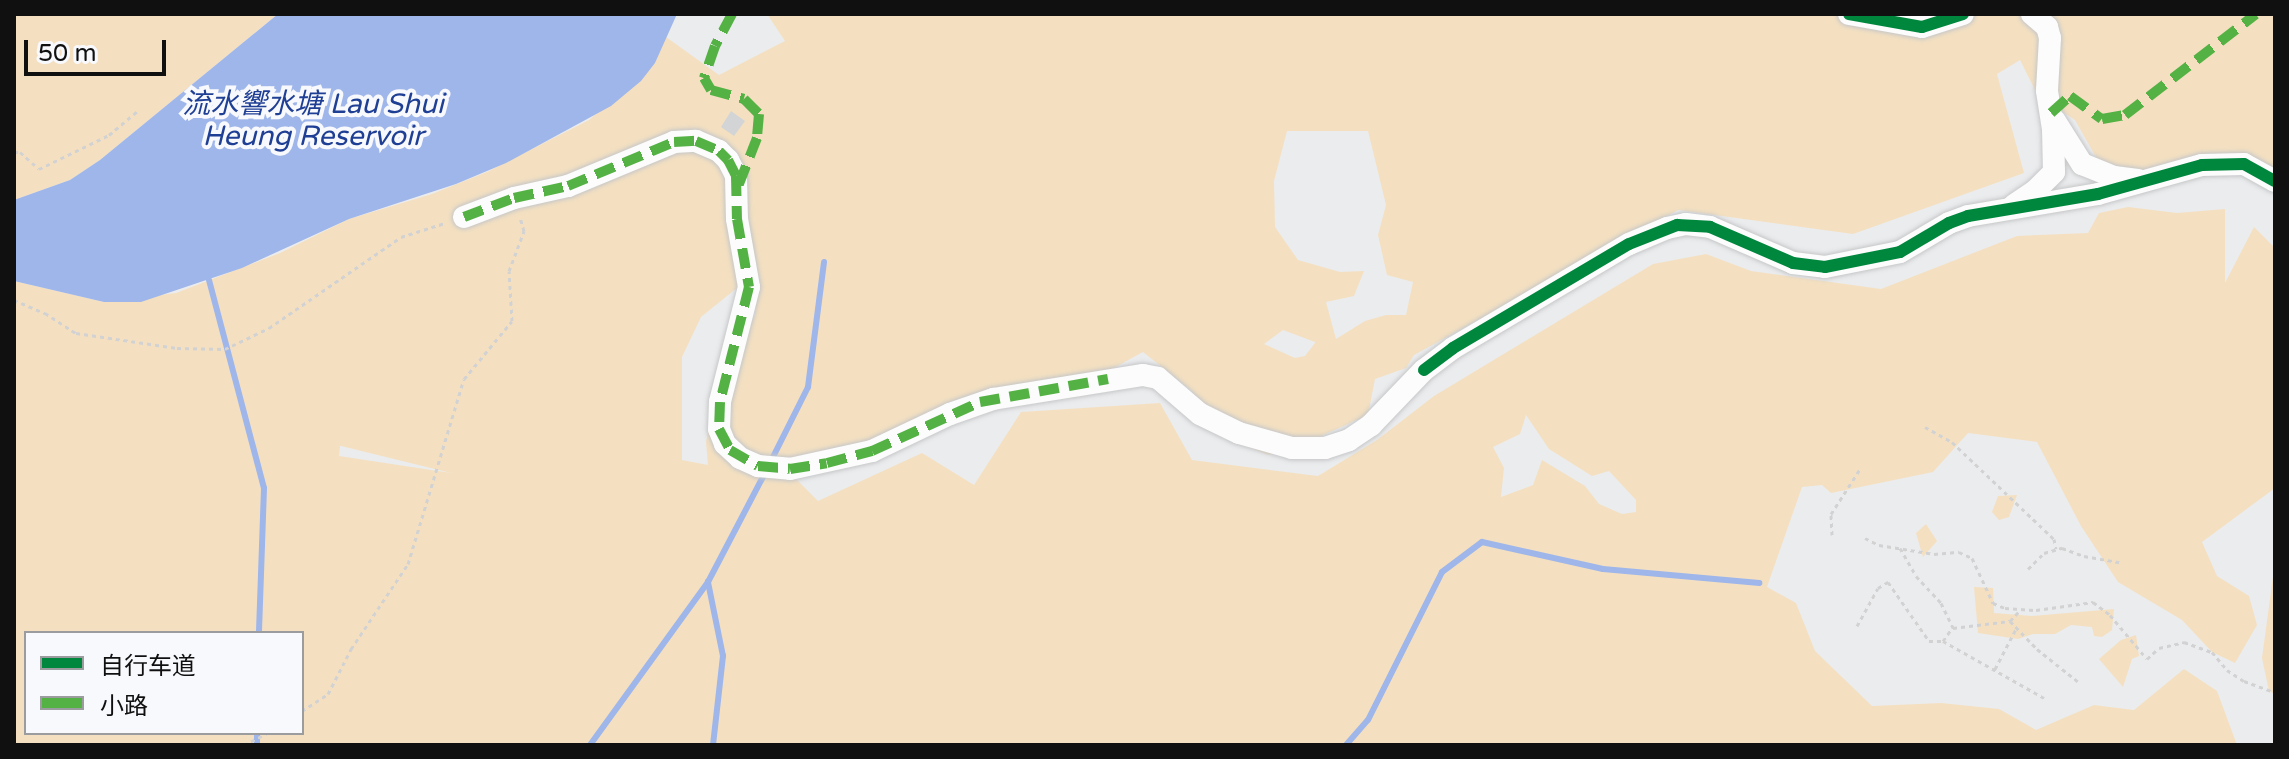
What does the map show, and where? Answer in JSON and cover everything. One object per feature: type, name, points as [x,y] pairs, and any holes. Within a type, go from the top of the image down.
[{"type":"street","points":[[1849,14],[1913,27],[1941,23],[1963,14]]},
{"type":"street","points":[[2032,14],[2049,32],[2047,90],[2055,189],[2063,196],[2073,198],[2083,194],[2089,184],[2088,173],[2051,113]]},
{"type":"street","points":[[464,217],[514,198],[568,186],[674,142],[702,142],[728,160],[736,176],[737,219],[749,287],[724,383],[718,424],[730,450],[758,466],[790,469],[838,461],[879,448],[980,402],[1108,379],[1155,377],[1213,422],[1273,444],[1312,450],[1334,446],[1356,436],[1424,370],[1453,348],[1629,244],[1667,228],[1686,224],[1710,227],[1793,263],[1825,267],[1900,252],[1949,223],[1998,210],[2160,179],[2202,165],[2227,162],[2250,166],[2275,181]]},
{"type":"street","points":[[1998,210],[2026,198],[2066,162],[2082,164],[2121,178],[2160,179]]},
{"type":"path","points":[[14,152],[20,152],[39,169],[109,135],[139,110]]},
{"type":"path","points":[[304,710],[328,694],[351,649],[408,564],[464,379],[512,321],[509,271],[524,231],[514,198]]},
{"type":"path","points":[[14,300],[45,313],[76,333],[177,348],[225,349],[269,328],[401,237],[464,217]]},
{"type":"path","points":[[1925,427],[1952,442],[2054,539],[2056,549]]},
{"type":"path","points":[[1832,535],[1831,514],[1860,469]]},
{"type":"path","points":[[1865,538],[1879,545],[1934,554],[1959,552],[1972,558],[1993,603],[2021,609],[2093,602],[2110,615],[2147,659],[2159,648],[2184,642],[2212,652],[2227,670],[2275,692]]},
{"type":"path","points":[[1900,548],[1916,576],[1941,603],[1953,628]]},
{"type":"path","points":[[2028,569],[2044,553],[2056,549],[2119,562]]},
{"type":"path","points":[[1857,626],[1878,588],[1888,582],[1929,641],[1943,641],[2044,698]]},
{"type":"path","points":[[1943,641],[1953,628],[2010,621],[2021,609]]},
{"type":"path","points":[[2010,621],[2037,649],[2081,684]]},
{"type":"path","points":[[1995,669],[2017,627]]},
{"type":"path","points":[[244,745],[264,735]]},
{"type":"shaded area","points":[[14,14],[278,14],[100,160],[70,180],[14,200]]},
{"type":"shaded area","points":[[767,14],[2275,14],[2275,168],[2191,166],[2154,174],[2101,166],[2075,120],[2038,96],[2020,60],[1997,74],[2024,173],[1853,234],[1678,210],[1414,355],[1406,368],[1375,379],[1368,415],[1310,441],[1268,455],[1213,432],[1192,391],[1143,352],[1064,395],[978,407],[796,479],[818,501],[922,453],[974,485],[1021,412],[1160,403],[1192,460],[1318,476],[1377,440],[1434,396],[1653,264],[1706,254],[1751,271],[1881,289],[2017,236],[2088,233],[2099,213],[2128,207],[2177,213],[2225,209],[2225,283],[2254,227],[2275,248],[2275,488],[2202,542],[2217,576],[2249,596],[2257,625],[2235,663],[2212,652],[2182,620],[2118,582],[2081,526],[2037,442],[1968,433],[1933,472],[1831,493],[1822,485],[1802,487],[1767,587],[1796,603],[1815,651],[1872,706],[1941,703],[1999,709],[2036,730],[2094,705],[2134,710],[2184,669],[2217,691],[2237,745],[14,745],[14,281],[104,302],[176,293],[280,253],[349,219],[432,194],[487,172],[589,120],[655,63],[666,37],[719,75],[785,41]],"holes":[[[1287,131],[1368,131],[1386,205],[1378,235],[1387,275],[1413,282],[1406,315],[1386,315],[1365,321],[1336,339],[1326,302],[1354,296],[1364,271],[1340,272],[1298,260],[1275,227],[1274,181]],[[758,271],[755,315],[714,404],[706,442],[708,465],[682,460],[682,357],[701,317]],[[1283,330],[1315,342],[1305,356],[1295,358],[1264,344]],[[1526,415],[1549,449],[1592,476],[1609,471],[1636,500],[1636,512],[1622,514],[1599,504],[1585,486],[1542,460],[1533,485],[1501,497],[1504,468],[1493,447],[1520,434]],[[341,446],[451,473],[339,456]]]},
{"type":"shaded area","points":[[2017,495],[2009,517],[1999,520],[1992,512],[1998,496]]},
{"type":"shaded area","points":[[1926,524],[1937,541],[1923,557],[1916,533]]},
{"type":"shaded area","points":[[2275,562],[2275,694],[2269,691],[2262,658]]},
{"type":"shaded area","points":[[1974,587],[1993,588],[1994,613],[2032,616],[2114,609],[2112,630],[2102,637],[2094,636],[2092,627],[2071,625],[2055,634],[2033,634],[2018,639],[1978,633]]},
{"type":"shaded area","points":[[2136,635],[2139,656],[2132,659],[2123,687],[2099,659],[2121,640]]},
{"type":"water","name":"流水響水塘 Lau Shui Heung Reservoir","points":[[278,14],[677,14],[655,63],[641,81],[611,106],[506,163],[456,184],[349,219],[242,268],[141,302],[104,302],[14,281],[14,200],[70,180],[100,160]]},
{"type":"building","points":[[731,111],[745,121],[734,136],[721,127]]},
{"type":"waterway","points":[[770,463],[808,387],[824,262]]},
{"type":"waterway","points":[[209,280],[264,488],[259,631]]},
{"type":"waterway","points":[[713,745],[723,656],[708,582],[765,473]]},
{"type":"waterway","points":[[1346,745],[1368,720],[1442,572],[1482,542],[1603,569],[1759,583]]},
{"type":"waterway","points":[[590,745],[708,582]]},
{"type":"waterway","points":[[257,735],[257,745]]},
{"type":"marked path","points":[[732,14],[715,46],[704,78],[711,90],[744,99],[759,114],[757,138],[737,189]]},
{"type":"marked path","points":[[2051,113],[2070,96],[2102,119],[2125,115],[2256,14]]},
{"type":"marked path","points":[[464,217],[514,198],[568,186],[674,142],[696,141],[719,151],[736,176],[737,219],[749,287],[720,402],[719,429],[730,450],[758,466],[790,469],[827,463],[872,451],[980,402],[1108,379]]},
{"type":"cycle path","points":[[1849,14],[1922,27],[1963,14]]},
{"type":"cycle path","points":[[1424,370],[1453,348],[1629,244],[1677,225],[1710,227],[1793,263],[1825,267],[1900,252],[1949,223],[1968,216],[2098,194],[2202,165],[2244,164],[2275,181]]}]
